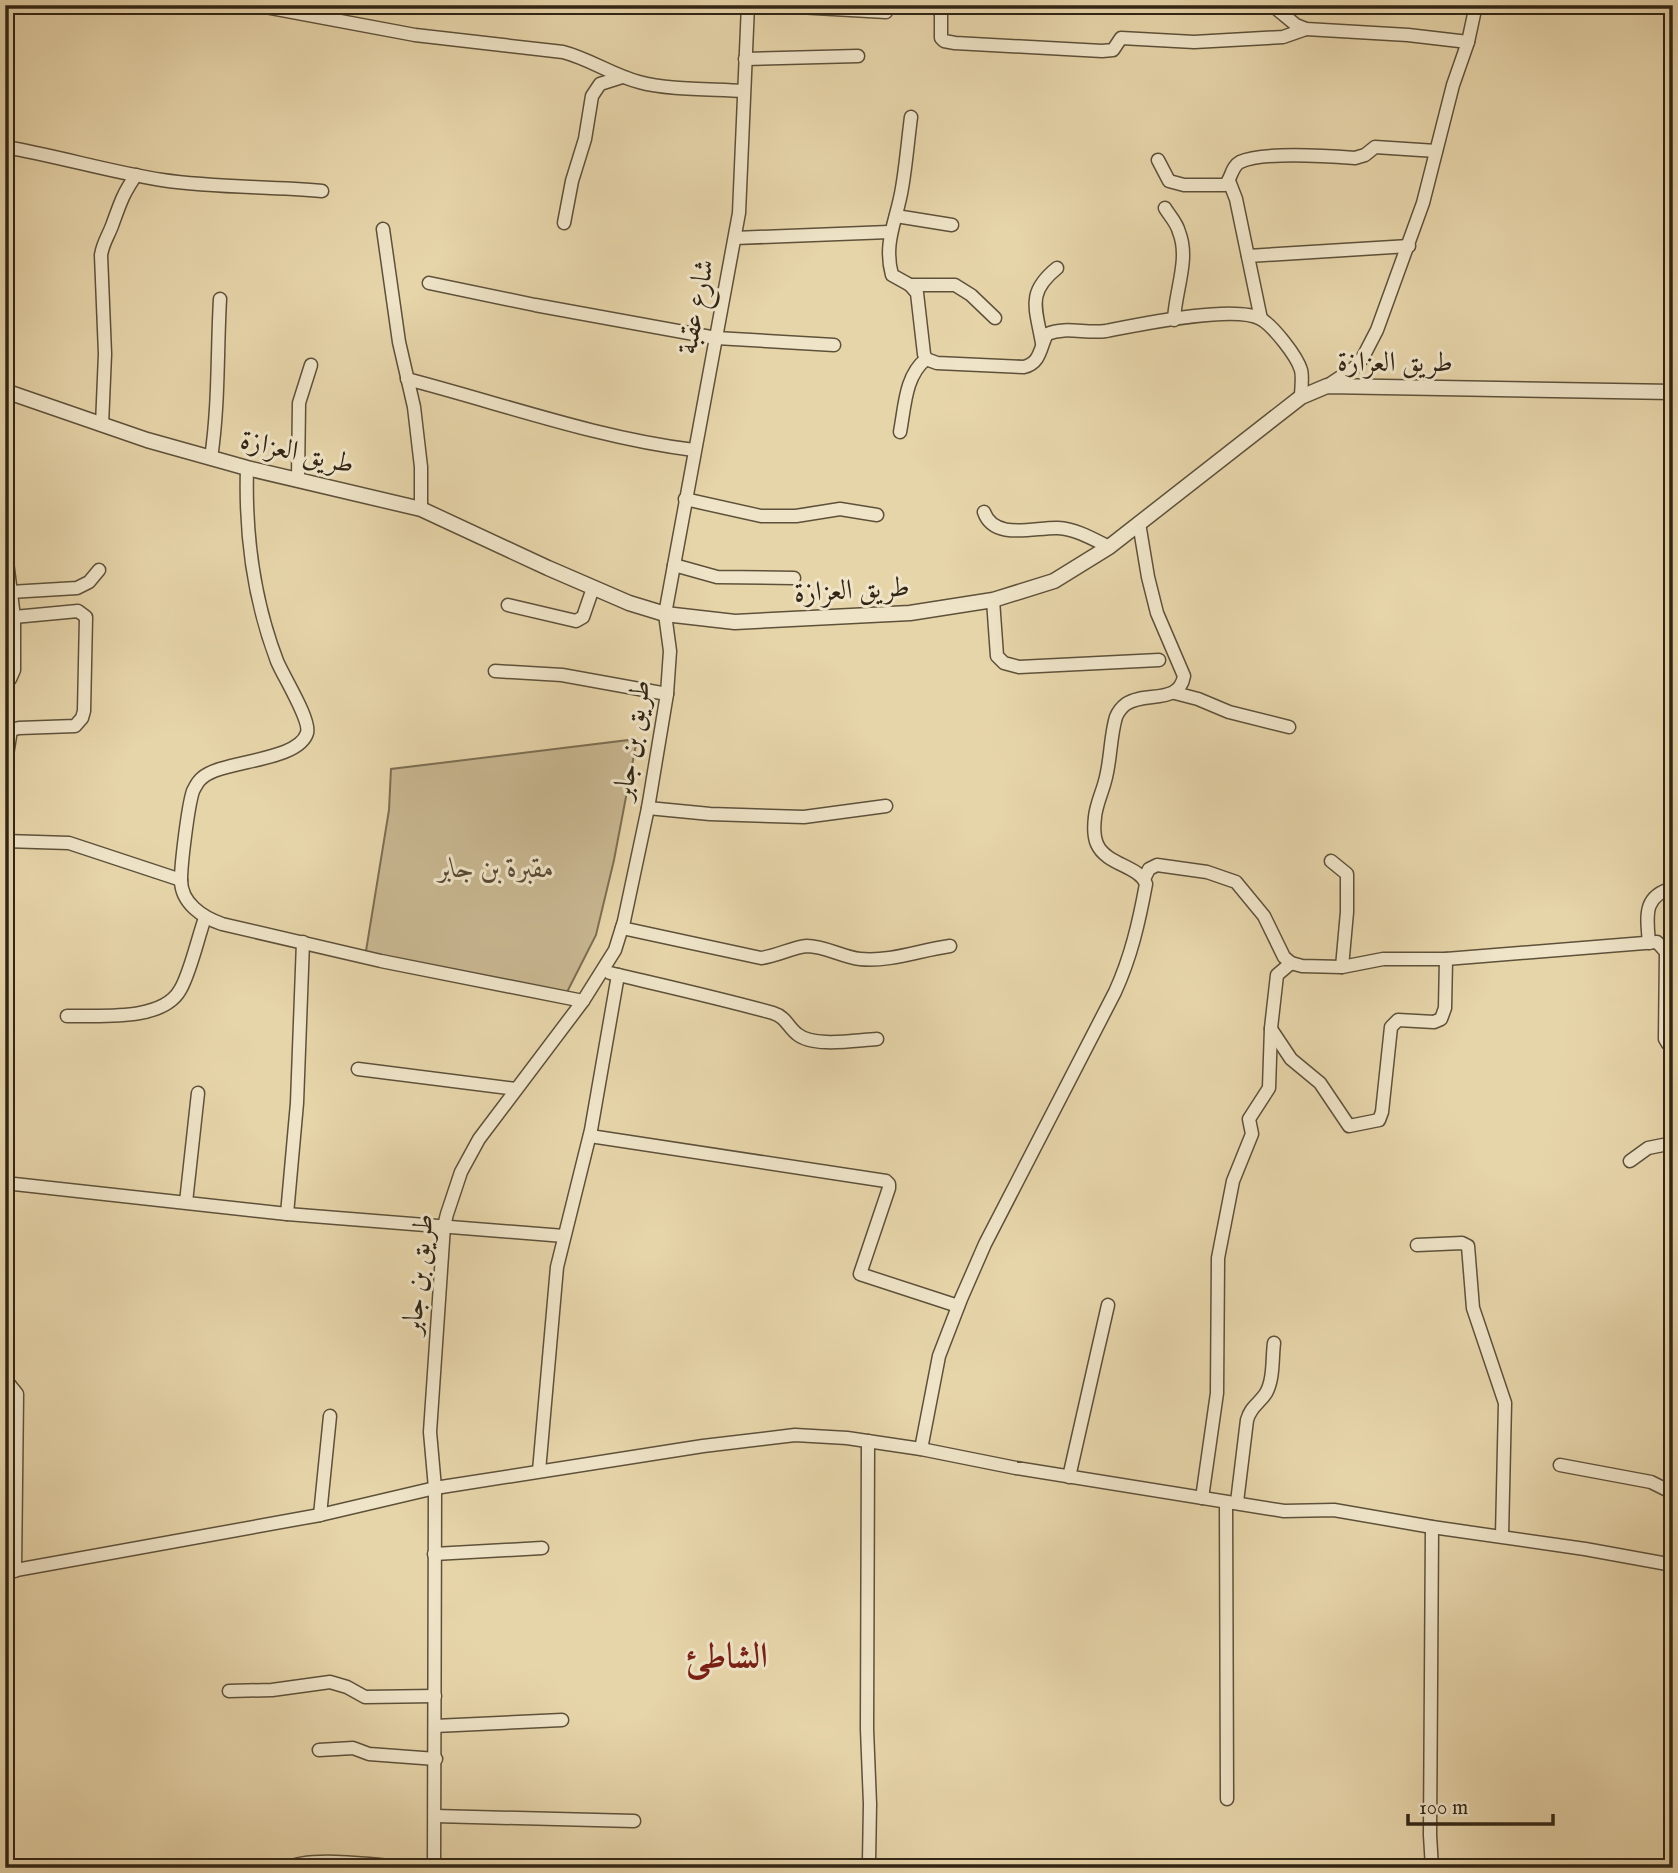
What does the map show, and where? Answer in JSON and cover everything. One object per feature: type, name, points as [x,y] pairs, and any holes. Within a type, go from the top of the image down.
[{"type":"street","points":[[255,5],[415,35],[563,52],[643,83],[743,91]]},
{"type":"street","name":"شارع عقبة","points":[[665,614],[735,238],[740,200],[748,5]]},
{"type":"street","points":[[762,5],[886,12]]},
{"type":"street","points":[[936,5],[941,15],[941,38],[955,43],[1102,51],[1113,50],[1121,38],[1194,42],[1283,37],[1307,29]]},
{"type":"street","points":[[1272,5],[1296,25],[1307,29],[1408,35],[1468,42]]},
{"type":"street","points":[[1327,386],[1354,368],[1362,359],[1377,330],[1423,203],[1476,5]]},
{"type":"street","points":[[745,59],[858,56]]},
{"type":"street","points":[[564,223],[572,181],[585,139],[592,96],[600,84],[622,77]]},
{"type":"street","points":[[911,117],[902,189],[889,232],[890,265],[892,275],[910,285],[917,293],[926,359]]},
{"type":"street","points":[[5,147],[136,175],[207,186],[322,191]]},
{"type":"street","points":[[1158,160],[1169,181],[1184,186],[1225,185],[1233,168],[1241,162],[1272,156],[1355,158],[1365,155],[1375,147],[1436,151]]},
{"type":"street","points":[[102,425],[105,354],[101,255],[120,198],[136,175]]},
{"type":"street","points":[[1229,181],[1236,199],[1261,319]]},
{"type":"street","points":[[1165,208],[1180,232],[1182,253],[1182,271],[1174,302],[1174,320]]},
{"type":"street","points":[[896,216],[952,225]]},
{"type":"street","points":[[383,229],[399,342],[414,407],[421,467],[421,509]]},
{"type":"street","points":[[735,238],[889,232]]},
{"type":"street","points":[[1248,257],[1409,246]]},
{"type":"street","points":[[1042,343],[1036,308],[1037,294],[1041,282],[1057,268]]},
{"type":"street","points":[[429,282],[535,305],[716,338],[834,345]]},
{"type":"street","points":[[910,285],[955,285],[971,295],[995,318]]},
{"type":"street","points":[[211,458],[217,419],[220,299]]},
{"type":"street","points":[[926,359],[937,363],[1024,367],[1032,365],[1039,357],[1047,334],[1056,330],[1092,333],[1174,320],[1238,314],[1261,319],[1286,344],[1301,370],[1301,397]]},
{"type":"street","points":[[900,432],[909,384],[915,368],[926,359]]},
{"type":"street","points":[[298,478],[299,403],[311,365]]},
{"type":"street","points":[[407,379],[610,436],[643,444],[694,450]]},
{"type":"street","name":"طريق العزازة","points":[[5,391],[102,425],[211,458],[421,509],[629,603],[665,614],[749,621],[910,613],[993,600],[1054,581],[1109,547],[1301,397],[1327,386],[1673,391]]},
{"type":"street","points":[[247,468],[247,537],[254,579],[268,636],[284,678],[307,722],[307,732],[303,740],[294,747],[253,762],[210,772],[200,778],[193,790],[181,880],[183,893],[205,918],[222,924],[380,961],[583,1001]]},
{"type":"street","points":[[685,499],[761,516],[796,516],[839,509],[877,515]]},
{"type":"street","points":[[984,512],[986,519],[998,528],[1058,528],[1079,533],[1109,547]]},
{"type":"street","points":[[1139,523],[1157,613],[1182,668],[1182,685],[1175,693]]},
{"type":"street","points":[[5,546],[9,599],[14,617],[14,670],[10,679],[5,682]]},
{"type":"street","points":[[674,565],[717,577],[794,578]]},
{"type":"street","points":[[9,599],[77,588],[89,582],[99,570]]},
{"type":"street","points":[[508,605],[576,621],[583,617],[593,588]]},
{"type":"street","points":[[993,600],[997,656],[1004,663],[1020,667],[1159,660]]},
{"type":"street","points":[[5,767],[8,732],[19,728],[75,726],[80,723],[84,711],[86,617],[78,611],[14,617]]},
{"type":"street","name":"طريق بن جابر","points":[[434,1868],[435,1488],[430,1432],[444,1226],[456,1186],[470,1154],[583,1001],[615,950],[648,808],[667,694],[670,651],[665,614]]},
{"type":"street","points":[[495,671],[562,675],[667,694]]},
{"type":"street","points":[[921,1449],[939,1356],[958,1306],[985,1244],[1069,1086],[1127,967],[1136,939],[1146,884],[1144,879],[1118,864],[1099,848],[1094,821],[1105,782],[1117,713],[1127,703],[1175,693],[1229,712],[1289,727]]},
{"type":"street","points":[[648,808],[710,814],[803,817],[886,806]]},
{"type":"street","points":[[5,841],[69,844],[181,880]]},
{"type":"street","points":[[1331,861],[1347,874],[1342,967]]},
{"type":"street","points":[[1144,879],[1149,869],[1157,865],[1207,872],[1236,881],[1264,916],[1284,957],[1291,963],[1320,967],[1342,967],[1383,959],[1446,959],[1657,942],[1670,953],[1665,1039],[1668,1044],[1673,1045]]},
{"type":"street","points":[[1649,943],[1647,916],[1651,900],[1660,891],[1673,888]]},
{"type":"street","points":[[67,1016],[128,1015],[162,1007],[180,991],[205,918]]},
{"type":"street","points":[[622,928],[761,958],[811,946],[860,959],[895,958],[950,946]]},
{"type":"street","points":[[287,1214],[297,1103],[303,942]]},
{"type":"street","points":[[1271,1028],[1291,1059],[1320,1083],[1349,1126],[1378,1120],[1382,1112],[1391,1027],[1398,1020],[1434,1022],[1441,1019],[1445,1008],[1446,959]]},
{"type":"street","points":[[1202,1498],[1217,1394],[1218,1258],[1233,1181],[1252,1134],[1250,1119],[1269,1088],[1271,1028],[1278,975],[1291,963]]},
{"type":"street","points":[[603,972],[722,999],[778,1015],[797,1034],[810,1040],[822,1042],[877,1039]]},
{"type":"street","points":[[539,1471],[554,1299],[564,1236],[590,1136],[618,975]]},
{"type":"street","points":[[358,1069],[516,1090]]},
{"type":"street","points":[[186,1202],[198,1093]]},
{"type":"street","points":[[590,1136],[886,1181],[889,1188],[860,1274],[958,1306]]},
{"type":"street","points":[[1630,1161],[1648,1148],[1673,1143]]},
{"type":"street","points":[[5,1183],[287,1214],[564,1236]]},
{"type":"street","points":[[1417,1245],[1462,1243],[1468,1246],[1473,1308],[1504,1403],[1502,1536]]},
{"type":"street","points":[[1069,1476],[1108,1305]]},
{"type":"street","points":[[1227,1799],[1232,1502],[1247,1420],[1250,1410],[1266,1393],[1274,1343]]},
{"type":"street","points":[[5,1379],[17,1394],[10,1572],[320,1515],[435,1488],[703,1446],[795,1435],[868,1441],[1284,1511],[1334,1510],[1673,1565]]},
{"type":"street","points":[[320,1515],[330,1416]]},
{"type":"street","points":[[868,1441],[866,1729],[870,1804],[869,1862],[875,1868]]},
{"type":"street","points":[[1560,1465],[1651,1482],[1673,1493]]},
{"type":"street","points":[[1432,1527],[1432,1868]]},
{"type":"street","points":[[434,1554],[542,1548]]},
{"type":"street","points":[[229,1691],[272,1690],[330,1682],[347,1686],[365,1697],[435,1696]]},
{"type":"street","points":[[435,1726],[562,1720]]},
{"type":"street","points":[[319,1749],[353,1748],[369,1754],[436,1759]]},
{"type":"street","points":[[435,1816],[634,1821]]},
{"type":"street","points":[[289,1868],[299,1862],[330,1862],[412,1868]]},
{"type":"green space","name":"مقبرة بن جابر","points":[[637,739],[614,860],[596,935],[564,998],[365,957],[389,810],[391,769]]},
{"type":"district","name":"الشاطئ","points":[[727,1657]]}]
